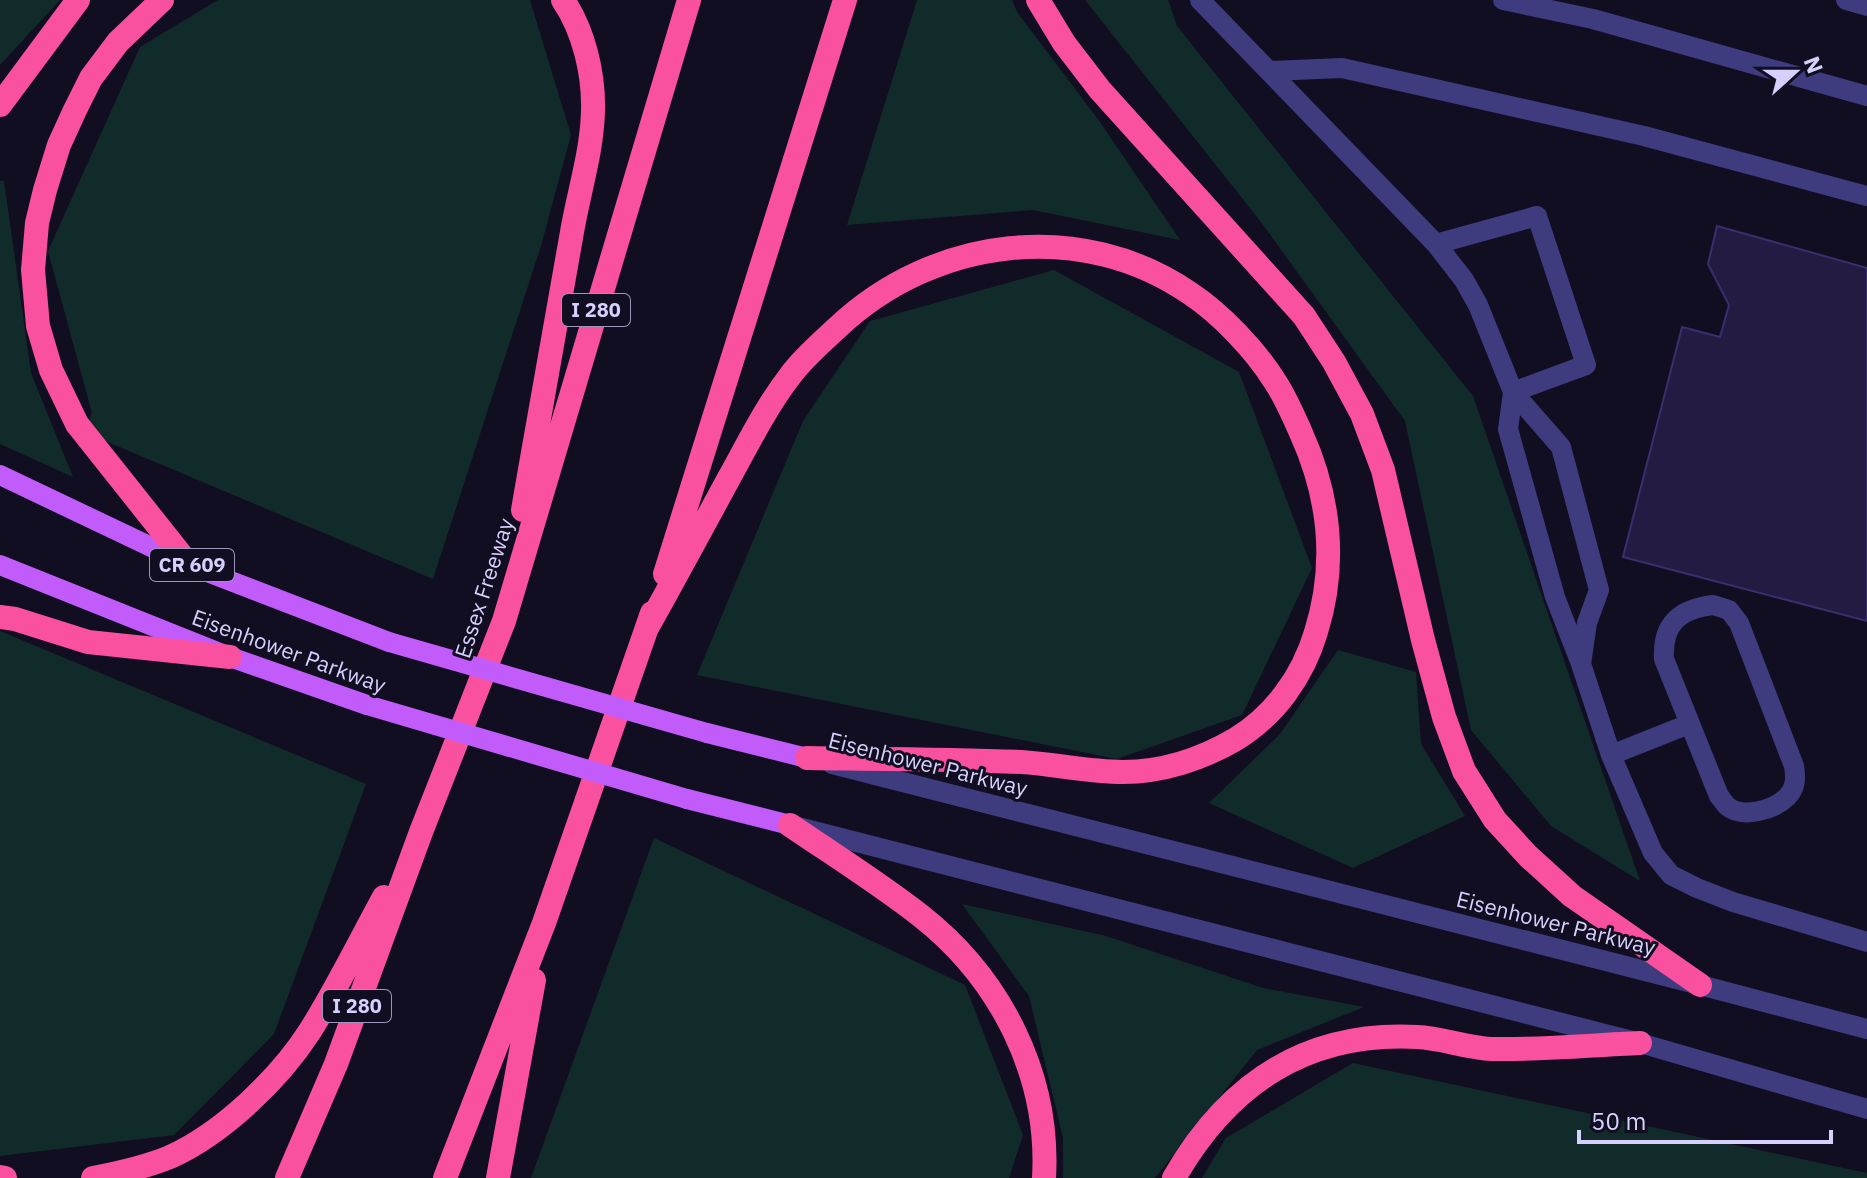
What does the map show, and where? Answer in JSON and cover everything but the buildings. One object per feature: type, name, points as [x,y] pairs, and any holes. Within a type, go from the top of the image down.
[{"type":"highway","points":[[0,105],[78,0]]},
{"type":"highway","points":[[162,0],[118,42],[91,78],[75,110],[59,145],[45,190],[37,223],[33,270],[42,341],[51,370],[77,424],[189,565]]},
{"type":"highway","points":[[504,621],[576,208],[589,151],[593,111],[591,73],[581,38],[563,0]]},
{"type":"highway","name":"Essex Freeway","points":[[287,1178],[336,1064],[421,832],[504,621],[689,0]]},
{"type":"highway","points":[[445,1178],[544,923],[647,628],[845,0]]},
{"type":"highway","points":[[1038,0],[1064,43],[1100,90],[1304,316],[1334,362],[1362,414],[1383,470],[1444,717],[1464,771],[1495,820],[1528,856],[1572,896],[1700,985]]},
{"type":"highway","points":[[647,628],[759,424],[792,374],[840,325],[875,297],[910,275],[957,257],[1004,248],[1044,246],[1086,251],[1121,259],[1161,277],[1192,295],[1226,323],[1273,378],[1291,409],[1317,475],[1327,525],[1329,570],[1325,605],[1298,674],[1281,700],[1235,739],[1180,764],[1151,771],[1121,772],[1025,762],[807,758]]},
{"type":"highway","points":[[0,617],[88,642],[230,657]]},
{"type":"highway","points":[[790,825],[922,917],[956,948],[990,987],[1012,1025],[1030,1067],[1043,1129],[1044,1178]]},
{"type":"highway","points":[[93,1178],[170,1157],[209,1136],[244,1107],[309,1032],[421,832]]},
{"type":"highway","points":[[498,1178],[544,923]]},
{"type":"highway","points":[[1174,1178],[1206,1130],[1237,1097],[1296,1057],[1338,1043],[1419,1037],[1492,1050],[1640,1043]]},
{"type":"main road","name":"Eisenhower Parkway","points":[[0,475],[189,565],[389,642],[707,733],[807,758]]},
{"type":"main road","name":"Eisenhower Parkway","points":[[0,565],[230,657],[367,705],[687,799],[790,825]]},
{"type":"street","points":[[1200,0],[1436,244],[1464,280],[1478,305],[1513,392],[1561,447],[1599,590],[1587,623],[1581,664]]},
{"type":"street","points":[[1503,0],[1593,19],[1867,96]]},
{"type":"street","points":[[1846,0],[1867,6]]},
{"type":"street","points":[[1269,71],[1342,68],[1644,136],[1867,196]]},
{"type":"street","points":[[1436,244],[1537,216],[1586,365],[1513,392]]},
{"type":"street","points":[[1513,392],[1508,429],[1555,597],[1611,755],[1653,853],[1671,875],[1697,888],[1733,902],[1867,942]]},
{"type":"street","points":[[1713,605],[1729,610],[1739,623],[1794,766],[1796,781],[1788,796],[1756,811],[1742,812],[1728,808],[1719,796],[1689,724],[1664,659],[1663,644],[1673,621],[1683,613],[1713,605]]},
{"type":"street","points":[[1611,755],[1689,724]]},
{"type":"street","name":"Eisenhower Parkway","points":[[807,758],[1867,1029]]},
{"type":"street","name":"Eisenhower Parkway","points":[[790,825],[1640,1043],[1867,1109]]},
{"type":"green space","points":[[0,0],[60,0],[0,65]]},
{"type":"green space","points":[[218,0],[530,0],[571,135],[541,246],[433,579],[84,432],[92,413],[48,251],[140,47]]},
{"type":"green space","points":[[917,0],[1012,0],[1017,12],[1100,122],[1180,240],[1033,210],[847,225]]},
{"type":"green space","points":[[1085,0],[1168,0],[1177,26],[1473,396],[1640,881],[1551,826],[1471,730],[1405,421],[1261,222]]},
{"type":"green space","points":[[0,181],[4,181],[31,373],[73,477],[0,444]]},
{"type":"green space","points":[[1054,270],[1239,372],[1312,568],[1242,715],[1117,759],[697,675],[803,421],[870,321]]},
{"type":"green space","points":[[0,631],[366,784],[274,1034],[174,1135],[0,1156]]},
{"type":"green space","points":[[1338,650],[1416,672],[1421,744],[1465,816],[1353,868],[1209,803],[1280,734]]},
{"type":"green space","points":[[654,838],[965,985],[1023,1135],[1009,1178],[531,1178]]},
{"type":"green space","points":[[962,904],[1106,936],[1263,988],[1364,1007],[1257,1050],[1155,1178],[1063,1178],[1063,1138],[1029,996]]},
{"type":"green space","points":[[1353,1063],[1867,1173],[1867,1178],[1202,1178],[1226,1138]]}]
